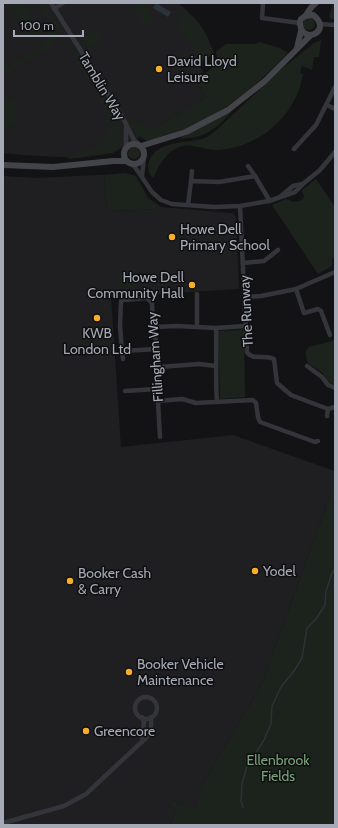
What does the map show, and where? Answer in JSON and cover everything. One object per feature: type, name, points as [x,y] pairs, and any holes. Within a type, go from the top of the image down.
[{"type":"street","name":"Tamblin Way","points":[[51,3],[123,118],[126,128],[134,140],[140,145]]},
{"type":"street","points":[[54,9],[63,3]]},
{"type":"street","points":[[263,3],[262,18],[300,23]]},
{"type":"street","points":[[297,48],[302,31],[300,23],[317,3]]},
{"type":"street","points":[[113,160],[132,144],[140,145],[158,141],[186,132],[228,110],[265,81],[311,35],[318,32],[320,24],[317,18],[317,3]]},
{"type":"street","points":[[305,16],[313,15],[317,18]]},
{"type":"street","points":[[320,24],[335,25]]},
{"type":"street","points":[[302,31],[311,35]]},
{"type":"street","points":[[294,149],[316,125],[335,87]]},
{"type":"street","points":[[327,105],[335,109]]},
{"type":"street","name":"Tamblin Way","points":[[125,149],[126,128]]},
{"type":"street","points":[[3,165],[53,167],[113,160],[138,164],[144,155],[158,141]]},
{"type":"street","points":[[140,145],[144,155],[142,176]]},
{"type":"street","points":[[125,149],[124,156],[128,162],[135,167],[152,192],[161,200],[172,204],[214,207],[240,206],[269,201],[281,196],[290,195],[320,170],[335,152]]},
{"type":"street","points":[[248,166],[269,201]]},
{"type":"street","points":[[188,205],[192,171]]},
{"type":"street","points":[[191,181],[219,182],[254,176]]},
{"type":"street","name":"The Runway","points":[[240,206],[247,352],[253,357],[272,357],[275,360],[277,383],[291,395],[328,409]]},
{"type":"street","points":[[243,263],[264,261],[278,250]]},
{"type":"street","points":[[244,298],[296,289],[334,271]]},
{"type":"street","points":[[296,289],[304,313],[318,309],[321,311],[330,335]]},
{"type":"street","points":[[197,294],[197,327]]},
{"type":"street","name":"Fillingham Way","points":[[122,351],[119,317],[121,301],[147,298],[152,303],[154,327],[153,334],[157,342],[159,367],[156,389],[160,437]]},
{"type":"street","points":[[154,327],[177,326],[216,328],[245,326]]},
{"type":"street","points":[[216,328],[217,402]]},
{"type":"street","points":[[123,359],[122,351],[157,349]]},
{"type":"street","points":[[159,367],[198,364],[216,366]]},
{"type":"street","points":[[307,366],[322,377],[328,385],[335,388]]},
{"type":"street","points":[[125,391],[156,389]]},
{"type":"street","points":[[158,401],[182,399],[196,403],[253,400],[256,402],[258,420],[260,422],[315,442],[318,441]]},
{"type":"street","points":[[328,416],[328,409],[335,407]]},
{"type":"street","points":[[145,697],[152,699],[156,705],[156,712],[151,717],[142,717],[136,713],[135,706],[139,699],[145,697]]},
{"type":"street","points":[[142,717],[144,722],[142,742]]},
{"type":"street","points":[[3,823],[64,806],[80,797],[92,788],[147,737],[151,728],[151,717]]},
{"type":"shaded area","points":[[3,3],[176,3],[187,14],[212,55],[202,61],[203,63],[199,65],[204,74],[199,84],[206,97],[113,153],[80,158],[3,153]]},
{"type":"shaded area","points":[[156,3],[171,12],[168,17],[153,8]]},
{"type":"shaded area","points":[[104,175],[107,211],[160,209],[161,207],[231,213],[236,217],[239,289],[111,297],[121,447],[233,435],[335,471],[335,482],[262,684],[204,782],[195,809],[182,805],[174,800],[169,805],[176,811],[170,825],[3,825],[3,176],[37,178]]},
{"type":"green space","points":[[9,3],[27,3],[25,5],[42,31],[31,38]]},
{"type":"green space","points":[[38,3],[44,3],[62,31],[59,35],[60,36],[52,42],[51,47],[8,74],[3,68],[5,65],[7,68],[46,43],[44,40],[49,37],[50,32],[48,28],[52,25]]},
{"type":"green space","points":[[137,3],[144,3],[155,20],[145,26],[132,6]]},
{"type":"green space","points":[[176,3],[178,3],[196,20],[208,38],[214,54],[202,61],[177,21],[186,14]]},
{"type":"green space","points":[[333,3],[335,3],[335,19],[331,19],[329,17]]},
{"type":"green space","points":[[307,18],[311,18],[315,24],[311,30],[307,30],[303,26],[303,22]]},
{"type":"green space","points":[[95,29],[102,40],[91,48],[87,47],[81,39]]},
{"type":"green space","points":[[321,40],[319,57],[314,57],[312,70],[302,66],[300,73],[303,74],[300,86],[290,108],[273,127],[263,135],[241,146],[229,149],[212,150],[195,146],[183,146],[177,148],[168,154],[164,159],[153,178],[151,176],[148,170],[149,161],[153,154],[159,149],[172,144],[195,141],[211,135],[284,67],[314,43]]},
{"type":"green space","points":[[259,42],[280,48],[288,53],[274,68],[242,96],[205,119],[186,129],[167,136],[147,141],[136,131],[129,118],[132,114],[137,122],[149,129],[156,127],[206,97],[199,84],[204,74],[218,63],[216,52],[226,44],[255,44]]},
{"type":"green space","points":[[69,43],[94,82],[92,85],[66,44]]},
{"type":"green space","points":[[99,95],[102,96],[119,124],[108,122],[107,110]]},
{"type":"green space","points":[[3,99],[17,101],[16,126],[3,124]]},
{"type":"green space","points":[[235,107],[224,120],[205,134],[197,137],[178,139]]},
{"type":"green space","points":[[112,125],[120,127],[121,134],[119,143],[113,152],[69,159],[68,156],[83,153],[96,147],[105,139]]},
{"type":"green space","points":[[132,147],[136,147],[140,153],[136,159],[132,159],[128,155],[128,151]]},
{"type":"green space","points":[[125,173],[136,176],[148,198],[161,207],[161,209],[107,211],[104,175]]},
{"type":"green space","points":[[316,179],[335,207],[335,255],[332,259],[332,266],[318,274],[272,205],[286,199],[294,202],[302,200],[304,197],[302,190]]},
{"type":"green space","points":[[137,272],[138,286],[118,287],[117,273]]},
{"type":"green space","points":[[244,330],[245,397],[220,399],[218,331]]},
{"type":"green space","points":[[335,340],[335,385],[327,381],[323,373],[308,363],[306,351],[309,347]]},
{"type":"green space","name":"Ellenbrook Fields","points":[[335,482],[335,825],[170,825],[176,811],[169,805],[174,800],[182,805],[195,808],[204,782],[262,684]]},
{"type":"waterway","points":[[243,807],[241,801],[242,784],[247,766],[264,740],[271,724],[272,706],[281,687],[302,658],[307,628],[316,619],[325,605],[326,591],[332,573],[335,569]]},
{"type":"place","name":"David Lloyd Leisure","points":[[159,69]]},
{"type":"place","name":"Howe Dell Primary School","points":[[172,237]]},
{"type":"place","name":"Howe Dell Community Hall","points":[[192,285]]},
{"type":"place","name":"KWB London Ltd","points":[[97,318]]},
{"type":"place","name":"Yodel","points":[[255,571]]},
{"type":"place","name":"Booker Cash & Carry","points":[[70,581]]},
{"type":"place","name":"Booker Vehicle Maintenance","points":[[129,672]]},
{"type":"place","name":"Greencore","points":[[86,731]]}]
